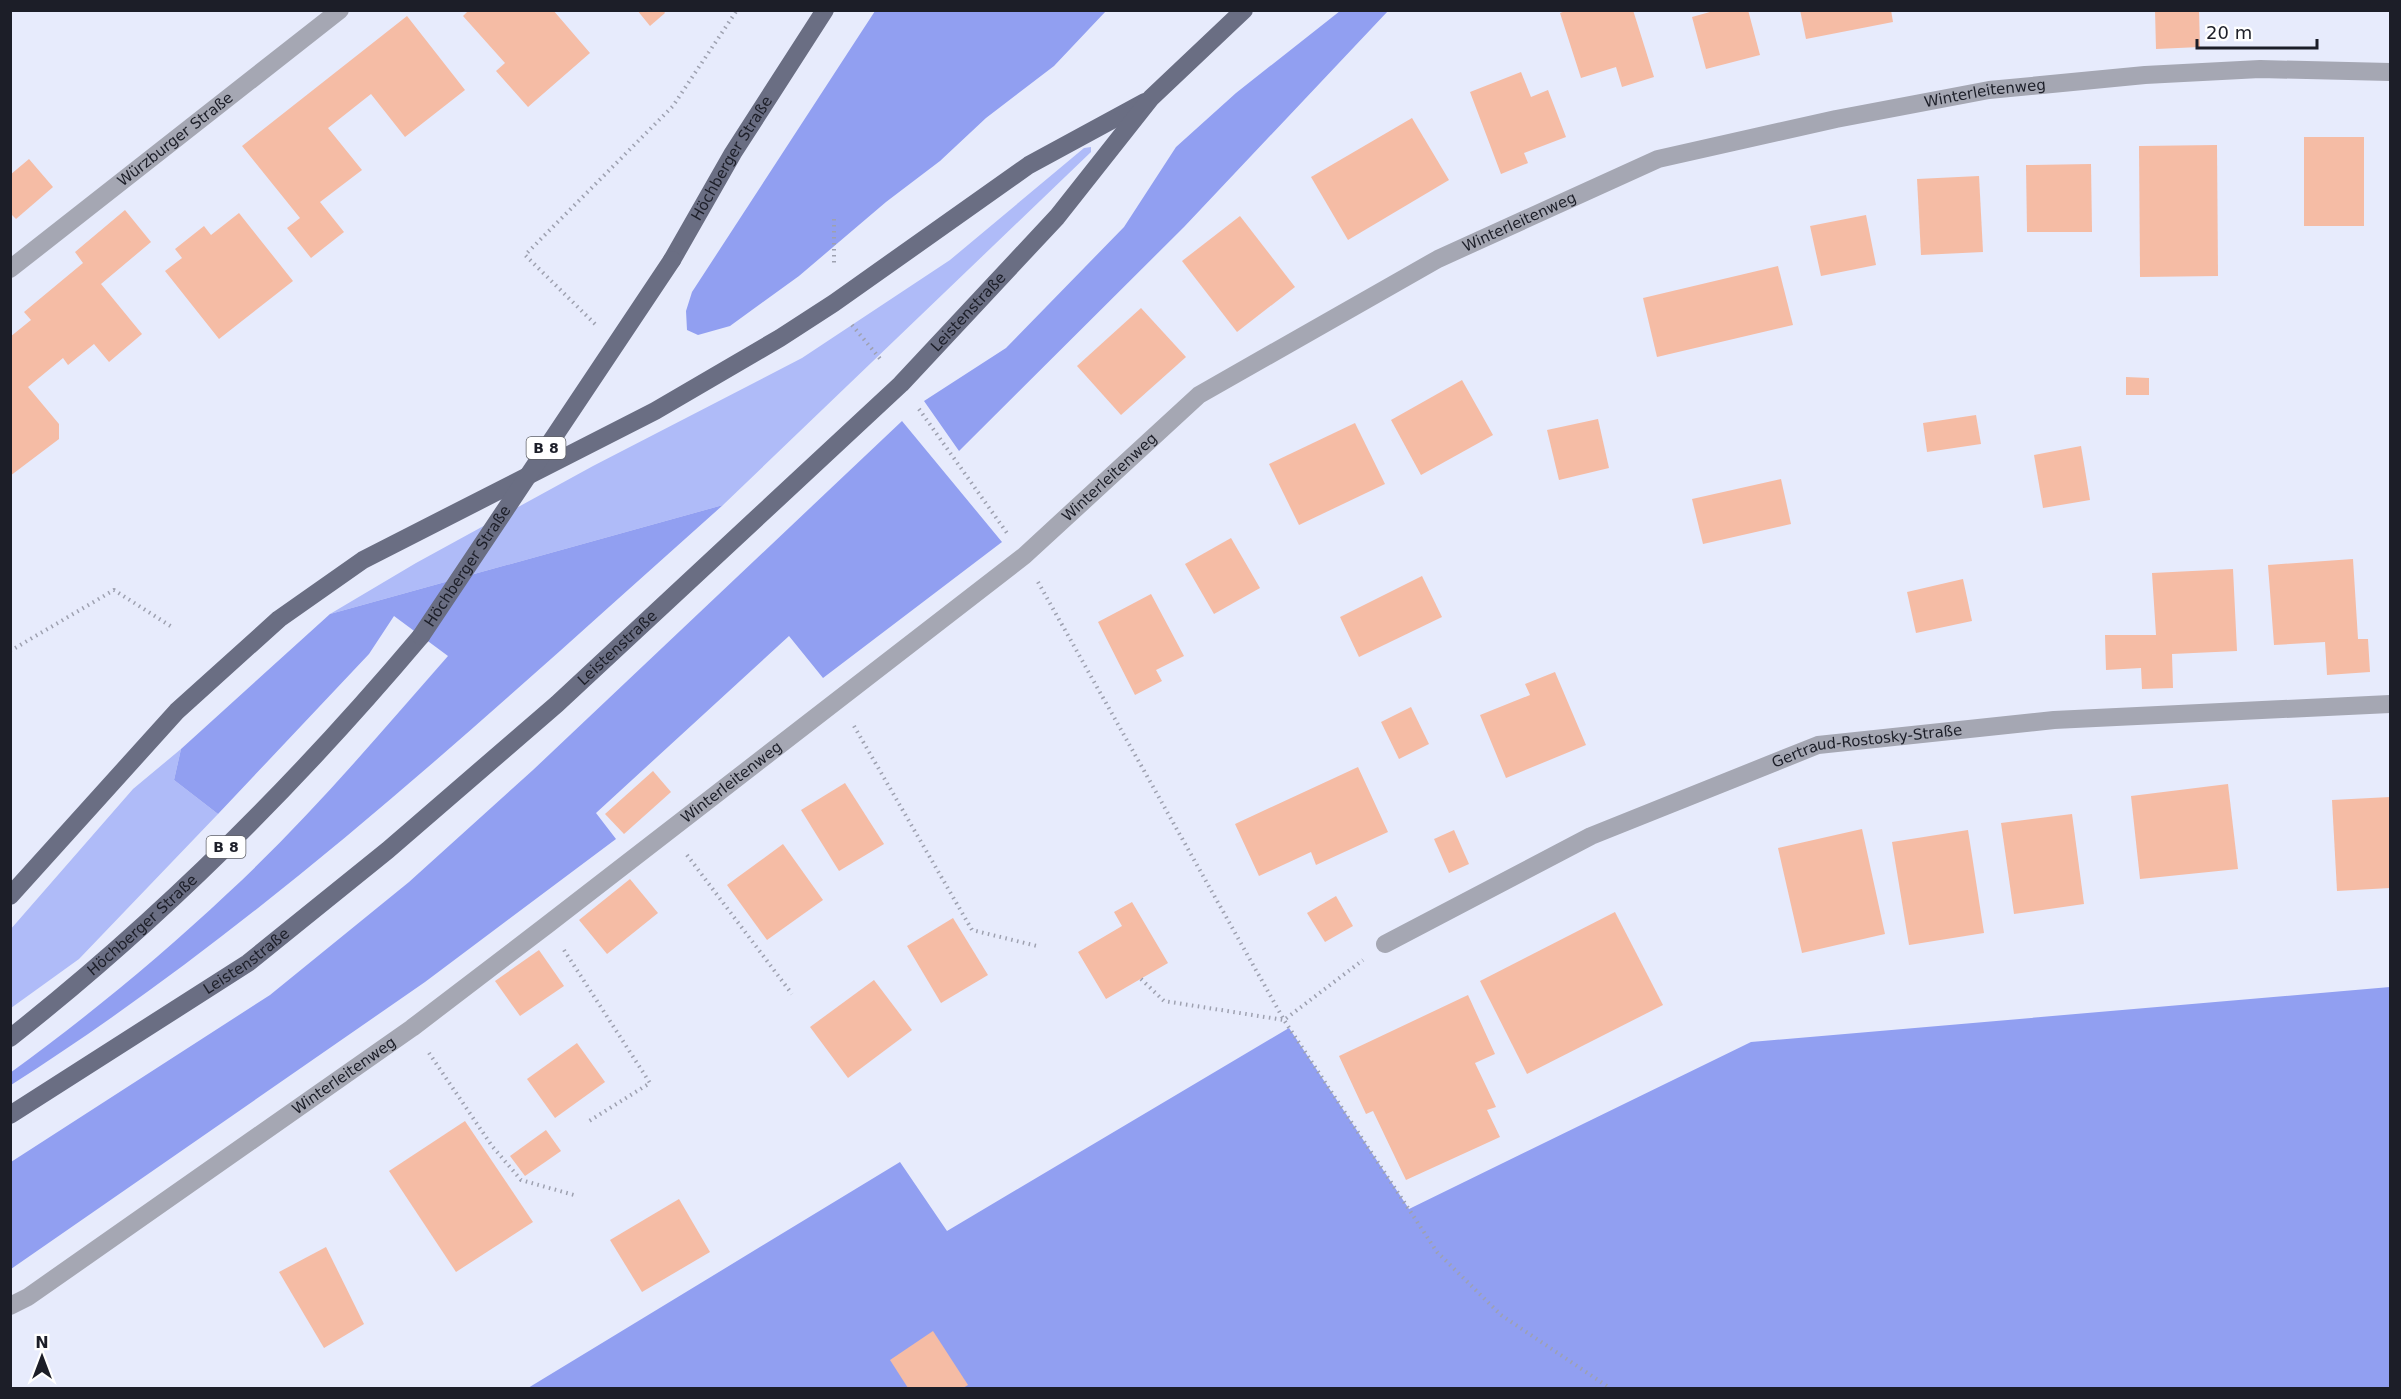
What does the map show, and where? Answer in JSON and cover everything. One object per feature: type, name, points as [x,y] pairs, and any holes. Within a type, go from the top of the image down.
[{"type":"main road","name":"Höchberger Straße","points":[[10,1038],[96,970],[241,833],[365,702],[421,636],[672,260],[733,153],[825,10]]},
{"type":"main road","name":"Leistenstraße","points":[[10,1115],[248,963],[388,850],[557,704],[901,384],[1057,217],[1151,98],[1244,10]]},
{"type":"main road","name":"Leistenstraße","points":[[10,896],[177,711],[279,619],[363,560],[655,411],[780,338],[834,303],[1029,165],[1151,98]]},
{"type":"street","name":"Würzburger Straße","points":[[10,269],[340,10]]},
{"type":"street","name":"Winterleitenweg","points":[[10,1306],[28,1297],[412,1028],[547,925],[1024,556],[1199,395],[1438,259],[1658,159],[1836,119],[1989,90],[2145,75],[2249,70],[2391,72]]},
{"type":"street","name":"Gertraud-Rostosky-Straße","points":[[1385,944],[1591,836],[1818,745],[2054,720],[2391,704]]},
{"type":"path","points":[[596,325],[525,255],[673,106],[736,10]]},
{"type":"path","points":[[901,384],[1024,556],[1284,1020],[1437,1252],[1501,1315],[1610,1389]]},
{"type":"path","points":[[10,651],[114,590],[172,627]]},
{"type":"path","points":[[838,700],[972,930],[1037,946]]},
{"type":"path","points":[[669,830],[792,994]]},
{"type":"path","points":[[547,925],[650,1083],[586,1124]]},
{"type":"path","points":[[1141,979],[1164,1001],[1284,1020],[1385,944]]},
{"type":"path","points":[[412,1028],[492,1146],[521,1180],[574,1195]]},
{"type":"shaded area","points":[[875,11],[1106,11],[1054,66],[986,118],[940,161],[886,202],[799,276],[730,326],[698,335],[687,330],[686,311],[692,292]]},
{"type":"shaded area","points":[[1340,11],[1388,11],[1184,227],[959,451],[924,401],[1006,348],[1124,227],[1176,147],[1236,93]]},
{"type":"shaded area","points":[[1091,147],[1091,152],[723,505],[330,614],[416,563],[593,466],[802,358],[950,260],[1084,148]]},
{"type":"shaded area","points":[[902,421],[1002,542],[823,678],[789,636],[596,813],[616,839],[425,982],[11,1269],[11,1162],[270,995],[409,882],[533,770]]},
{"type":"shaded area","points":[[723,505],[466,734],[290,882],[107,1021],[11,1085],[10,1073],[95,1009],[149,964],[286,837],[448,656],[394,616],[369,654],[218,814],[174,780],[181,749],[330,614]]},
{"type":"shaded area","points":[[181,749],[174,780],[218,814],[79,959],[11,1008],[10,930],[133,789]]},
{"type":"shaded area","points":[[2390,987],[2390,1388],[528,1388],[900,1162],[947,1231],[1289,1028],[1409,1209],[1751,1042]]},
{"type":"building","points":[[469,10],[553,10],[590,53],[528,107],[496,71],[505,63],[463,16]]},
{"type":"building","points":[[637,10],[663,10],[665,13],[650,26]]},
{"type":"building","points":[[1568,10],[1633,10],[1654,77],[1622,87],[1616,67],[1581,78],[1560,13]]},
{"type":"building","points":[[1717,10],[1748,10],[1760,55],[1706,69],[1692,17]]},
{"type":"building","points":[[1800,10],[1891,10],[1893,22],[1806,39]]},
{"type":"building","points":[[2155,10],[2199,10],[2200,47],[2156,49]]},
{"type":"building","points":[[407,16],[465,90],[405,137],[371,94],[328,128],[362,170],[320,202],[344,232],[311,258],[287,228],[300,218],[242,146]]},
{"type":"building","points":[[1521,72],[1531,97],[1548,90],[1566,137],[1524,153],[1528,163],[1501,174],[1470,92]]},
{"type":"building","points":[[1412,118],[1449,180],[1348,240],[1311,177]]},
{"type":"building","points":[[2304,137],[2364,137],[2364,226],[2304,226]]},
{"type":"building","points":[[2217,145],[2218,276],[2140,277],[2139,146]]},
{"type":"building","points":[[29,159],[53,187],[16,219],[10,213],[10,175]]},
{"type":"building","points":[[2091,164],[2092,232],[2027,232],[2026,165]]},
{"type":"building","points":[[1979,176],[1983,252],[1921,255],[1917,179]]},
{"type":"building","points":[[125,210],[151,242],[101,284],[142,334],[109,362],[94,344],[68,365],[63,358],[28,387],[59,424],[59,439],[10,476],[10,337],[31,320],[24,312],[83,263],[75,252]]},
{"type":"building","points":[[239,213],[293,281],[219,339],[165,271],[182,258],[175,249],[204,226],[211,235]]},
{"type":"building","points":[[1866,215],[1876,265],[1821,276],[1810,226]]},
{"type":"building","points":[[1240,216],[1295,287],[1237,332],[1182,261]]},
{"type":"building","points":[[1778,266],[1793,325],[1657,357],[1643,298]]},
{"type":"building","points":[[1141,308],[1186,357],[1121,415],[1077,366]]},
{"type":"building","points":[[2126,377],[2149,378],[2149,395],[2126,395]]},
{"type":"building","points":[[1462,380],[1493,435],[1421,475],[1391,420]]},
{"type":"building","points":[[1976,415],[1981,444],[1927,452],[1923,423]]},
{"type":"building","points":[[1598,419],[1609,468],[1559,480],[1547,430]]},
{"type":"building","points":[[1355,423],[1385,484],[1299,525],[1269,464]]},
{"type":"building","points":[[2081,446],[2090,500],[2043,508],[2034,455]]},
{"type":"building","points":[[1781,479],[1791,524],[1703,544],[1692,499]]},
{"type":"building","points":[[1231,538],[1260,588],[1214,614],[1185,564]]},
{"type":"building","points":[[2353,559],[2358,639],[2368,639],[2370,672],[2327,675],[2325,642],[2274,645],[2268,565]]},
{"type":"building","points":[[2233,569],[2237,651],[2172,654],[2173,688],[2142,689],[2141,668],[2106,670],[2105,635],[2156,635],[2152,573]]},
{"type":"building","points":[[1422,576],[1442,617],[1359,657],[1340,617]]},
{"type":"building","points":[[1963,579],[1972,621],[1916,633],[1907,592]]},
{"type":"building","points":[[1151,594],[1184,656],[1156,670],[1162,681],[1135,695],[1098,622]]},
{"type":"building","points":[[1555,672],[1586,745],[1506,778],[1480,715],[1530,695],[1525,684]]},
{"type":"building","points":[[1411,707],[1429,744],[1399,759],[1381,722]]},
{"type":"building","points":[[1358,767],[1388,832],[1316,865],[1311,852],[1259,876],[1235,824]]},
{"type":"building","points":[[653,771],[671,792],[624,834],[605,814]]},
{"type":"building","points":[[845,783],[884,844],[839,871],[801,810]]},
{"type":"building","points":[[2228,784],[2238,869],[2140,879],[2131,796]]},
{"type":"building","points":[[2390,797],[2390,888],[2337,891],[2332,800]]},
{"type":"building","points":[[2072,814],[2084,904],[2014,914],[2001,823]]},
{"type":"building","points":[[1862,829],[1885,934],[1802,953],[1778,848]]},
{"type":"building","points":[[1454,830],[1469,864],[1449,873],[1434,839]]},
{"type":"building","points":[[1968,830],[1984,933],[1909,945],[1892,842]]},
{"type":"building","points":[[783,844],[823,900],[767,940],[727,885]]},
{"type":"building","points":[[630,879],[658,913],[607,954],[579,920]]},
{"type":"building","points":[[1336,896],[1353,926],[1325,942],[1307,913]]},
{"type":"building","points":[[1132,902],[1168,963],[1106,999],[1078,952],[1122,926],[1114,912]]},
{"type":"building","points":[[1615,912],[1663,1005],[1527,1074],[1480,981]]},
{"type":"building","points":[[953,918],[988,975],[941,1003],[907,946]]},
{"type":"building","points":[[539,950],[564,986],[520,1016],[495,981]]},
{"type":"building","points":[[874,980],[912,1030],[848,1078],[810,1027]]},
{"type":"building","points":[[1468,995],[1495,1054],[1475,1063],[1496,1107],[1487,1110],[1500,1137],[1406,1180],[1373,1111],[1366,1114],[1339,1056]]},
{"type":"building","points":[[577,1043],[605,1082],[555,1118],[527,1079]]},
{"type":"building","points":[[465,1121],[533,1222],[456,1272],[389,1171]]},
{"type":"building","points":[[546,1130],[561,1151],[525,1176],[510,1156]]},
{"type":"building","points":[[679,1199],[710,1252],[642,1292],[610,1240]]},
{"type":"building","points":[[326,1247],[364,1324],[324,1348],[279,1272]]},
{"type":"building","points":[[933,1331],[968,1385],[963,1388],[908,1388],[890,1360]]}]
